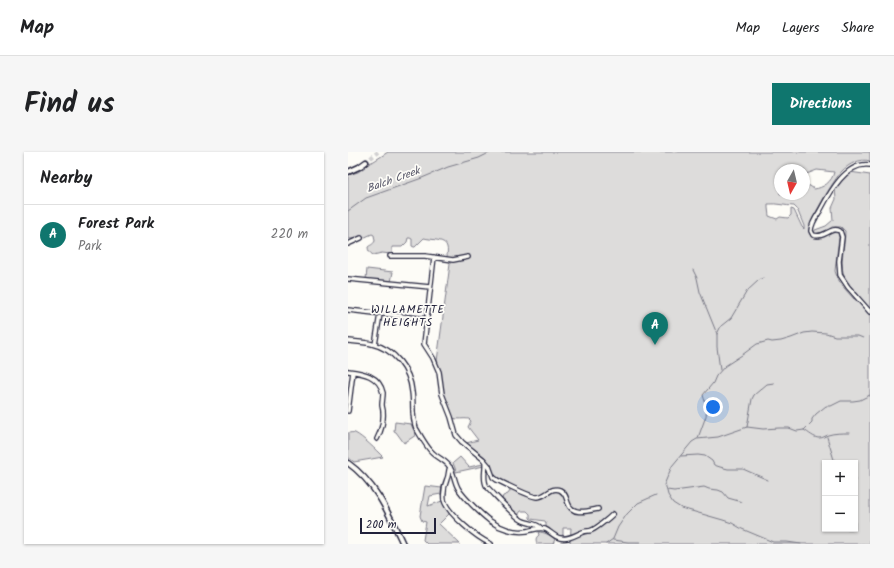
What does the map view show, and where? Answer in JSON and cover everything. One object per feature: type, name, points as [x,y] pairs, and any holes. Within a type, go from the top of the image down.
[{"type":"main road","points":[[348,172],[366,162]]},
{"type":"main road","points":[[348,463],[366,479],[379,495],[403,544]]},
{"type":"street","points":[[870,165],[860,165],[854,168],[833,187],[813,224],[811,231],[814,235],[819,236],[837,229],[840,231],[842,237],[839,261],[840,275],[848,287],[870,312]]},
{"type":"street","points":[[348,244],[361,238]]},
{"type":"street","points":[[390,256],[425,256],[453,260],[468,257]]},
{"type":"street","points":[[434,257],[424,344],[433,358],[439,372],[442,394],[456,435],[462,442],[479,454],[489,466],[495,479],[537,497],[542,496],[552,489],[559,489],[564,493],[571,508],[578,512],[598,509]]},
{"type":"street","points":[[348,279],[430,287]]},
{"type":"street","points":[[348,310],[427,319]]},
{"type":"street","points":[[375,345],[380,314]]},
{"type":"street","points":[[348,341],[371,343],[386,350],[398,359],[409,376],[412,385],[413,416],[416,428],[432,452],[446,462],[450,467],[461,493],[483,516],[501,527],[515,531],[541,528]]},
{"type":"street","points":[[348,411],[350,371],[366,374],[378,381],[383,394],[383,411],[381,430],[377,439]]},
{"type":"street","points":[[485,462],[485,485],[518,518],[538,525],[558,537],[568,539],[584,531],[592,530],[608,520],[613,514]]},
{"type":"street","points":[[450,467],[444,489],[445,503],[470,531],[480,539],[490,544]]},
{"type":"shaded area","points":[[388,152],[870,152],[870,161],[862,160],[855,162],[845,168],[838,175],[816,212],[809,228],[809,233],[817,238],[832,232],[838,233],[836,275],[854,299],[860,297],[846,280],[842,269],[845,231],[841,227],[832,227],[825,232],[814,233],[815,230],[826,226],[833,220],[832,208],[836,199],[835,189],[850,172],[870,175],[870,544],[570,544],[571,528],[563,528],[563,535],[560,536],[546,527],[545,521],[531,519],[530,514],[527,511],[521,511],[518,515],[502,499],[503,496],[508,494],[510,491],[509,484],[498,478],[493,473],[485,457],[466,443],[478,440],[468,427],[471,421],[469,419],[452,418],[443,396],[437,361],[450,264],[450,259],[447,257],[446,244],[441,241],[424,238],[414,247],[412,246],[412,239],[408,238],[407,242],[402,247],[392,247],[391,254],[382,253],[373,255],[369,252],[368,247],[375,241],[374,235],[372,234],[363,238],[348,239],[348,175],[358,172],[369,163]],"holes":[[[768,204],[794,206],[797,209],[804,229],[794,210],[791,209],[791,215],[788,218],[780,217],[777,219],[769,216]]]},
{"type":"shaded area","points":[[367,269],[393,272],[391,282],[366,279]]},
{"type":"shaded area","points":[[395,422],[411,424],[416,435],[404,443],[394,431]]},
{"type":"shaded area","points":[[348,433],[358,435],[383,457],[354,462],[348,457]]},
{"type":"shaded area","points":[[460,457],[469,467],[483,464],[484,466],[456,472],[453,463]]},
{"type":"shaded area","points":[[425,486],[442,488],[441,494],[430,496],[428,506],[442,501],[450,513],[439,524],[460,544],[427,544],[423,540],[426,522],[422,521],[420,516]]},
{"type":"shaded area","points":[[538,532],[545,533],[555,539],[553,544],[537,544],[536,539],[539,535]]},
{"type":"waterway","name":"Balch Creek","points":[[348,211],[366,198],[448,167],[479,158],[491,152]]},
{"type":"waterway","points":[[693,270],[717,334],[720,370]]},
{"type":"waterway","points":[[717,334],[721,326],[731,318],[747,291],[763,278]]},
{"type":"waterway","points":[[698,438],[706,416],[707,408],[703,395],[725,366],[757,344],[768,341],[781,341],[804,333],[812,332],[826,333],[835,336],[858,336],[863,338]]},
{"type":"waterway","points":[[747,427],[754,395],[767,384],[774,383]]},
{"type":"waterway","points":[[664,485],[672,466],[692,442],[697,439],[718,437],[747,427],[763,429],[789,428],[797,431],[804,430],[812,422],[812,419],[816,414],[826,406],[831,406],[841,401],[860,400],[870,395]]},
{"type":"waterway","points":[[804,430],[817,438],[822,438],[833,434],[849,433]]},
{"type":"waterway","points":[[827,437],[834,460]]},
{"type":"waterway","points":[[681,456],[705,456],[712,461],[714,465],[728,469],[743,469],[768,480]]},
{"type":"waterway","points":[[665,483],[668,495],[673,503],[681,508],[732,523],[742,529],[773,542],[801,544]]},
{"type":"waterway","points":[[667,490],[674,491],[704,487],[718,490],[723,492],[728,498],[742,502]]},
{"type":"waterway","points":[[606,544],[613,539],[618,527],[627,514],[638,503],[656,495]]},
{"type":"waterway","points":[[613,540],[640,542]]},
{"type":"tunnel","points":[[366,162],[378,152]]},
{"type":"place","name":"Forest Park","points":[[655,345]]},
{"type":"district","name":"WILLAMETTE HEIGHTS","points":[[408,315]]}]
